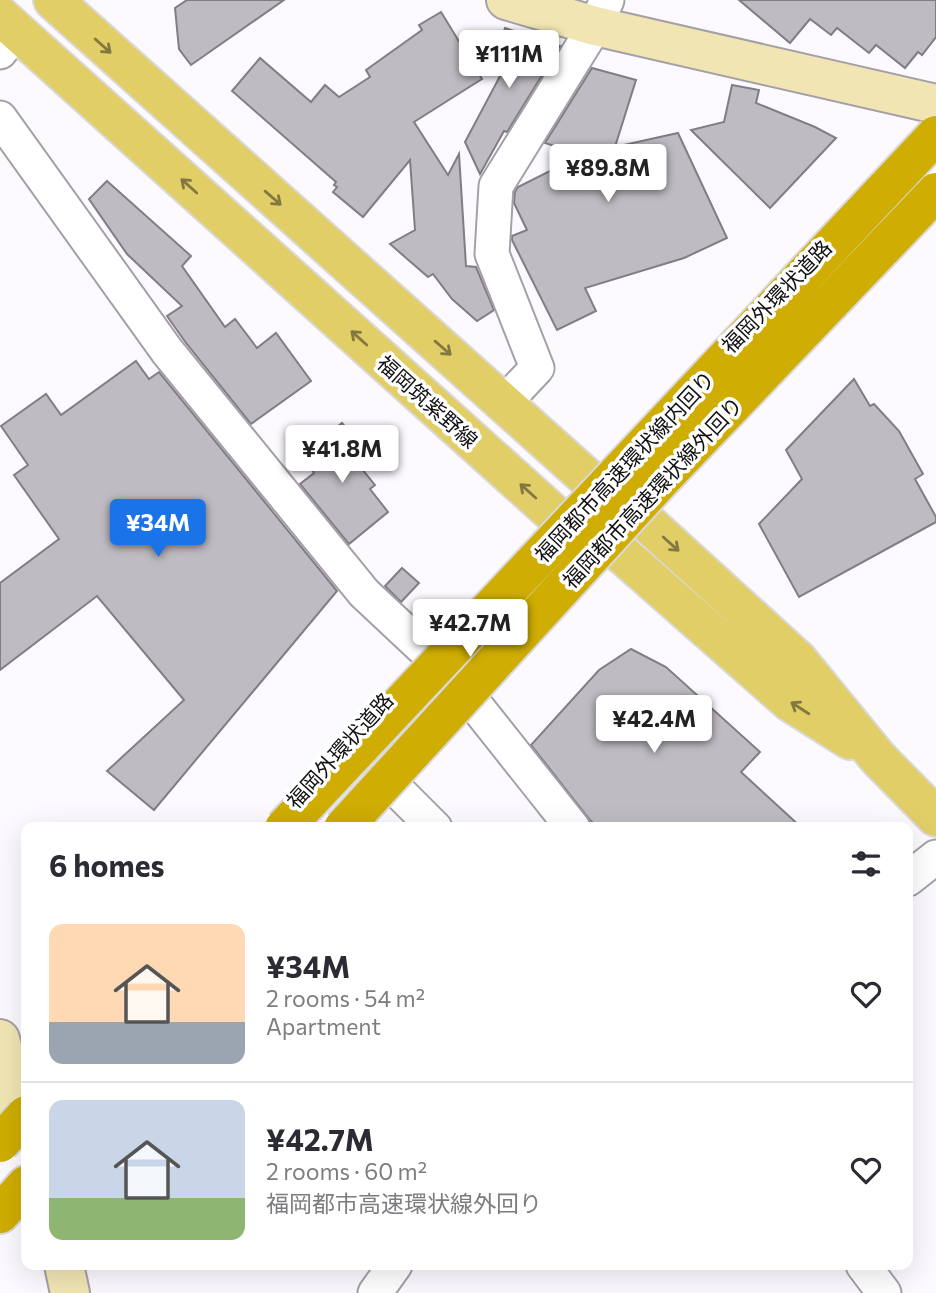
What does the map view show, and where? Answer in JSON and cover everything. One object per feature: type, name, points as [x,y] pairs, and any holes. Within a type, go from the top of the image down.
[{"type":"highway","name":"福岡外環状道路","points":[[273,822],[556,516],[595,485],[936,129]]},
{"type":"highway","name":"福岡都市高速環状線内回り","points":[[290,822],[936,135]]},
{"type":"highway","name":"福岡都市高速環状線外回り","points":[[348,822],[661,480],[936,192]]},
{"type":"highway","points":[[362,822],[643,519],[936,210]]},
{"type":"highway","points":[[0,1143],[19,1114]]},
{"type":"highway","points":[[0,1206],[21,1183]]},
{"type":"highway","points":[[0,1214],[21,1191]]},
{"type":"main road","name":"福岡筑紫野線","points":[[53,0],[595,485],[643,519],[798,660],[878,758],[936,817]]},
{"type":"main road","name":"福岡筑紫野線","points":[[5,33],[556,516],[616,549],[790,702],[878,758]]},
{"type":"street","points":[[506,0],[601,13],[936,104]]},
{"type":"street","points":[[505,402],[537,368],[492,254],[496,186],[601,13]]},
{"type":"street","points":[[0,118],[167,351],[364,593],[428,653],[473,702],[568,822]]},
{"type":"street","points":[[394,787],[429,822]]},
{"type":"street","points":[[913,875],[936,857]]},
{"type":"street","points":[[0,1039],[19,1114]]},
{"type":"street","points":[[65,1270],[70,1293]]},
{"type":"street","points":[[375,1293],[391,1270]]},
{"type":"street","points":[[867,1270],[884,1293]]},
{"type":"building","points":[[187,0],[284,0],[191,65],[179,49],[175,8]]},
{"type":"building","points":[[739,0],[936,0],[936,37],[922,55],[918,52],[905,68],[876,45],[869,53],[837,28],[831,35],[810,19],[790,43]]},
{"type":"building","points":[[441,12],[482,79],[414,122],[448,175],[459,154],[466,266],[476,267],[494,310],[477,321],[452,299],[433,274],[428,277],[390,244],[415,230],[410,160],[363,217],[333,192],[337,187],[334,185],[336,182],[232,91],[260,58],[311,102],[325,85],[339,97],[370,77],[366,70],[422,30],[419,25]]},
{"type":"building","points":[[505,28],[560,46],[507,132],[504,131],[480,174],[465,142],[507,63],[490,74]]},
{"type":"building","points":[[592,68],[636,80],[615,147],[678,133],[727,238],[684,258],[585,288],[596,311],[557,330],[512,240],[512,236],[527,230],[514,203],[515,192],[518,187],[582,155],[545,143]]},
{"type":"building","points":[[732,85],[759,90],[756,103],[836,138],[770,208],[691,130],[724,122]]},
{"type":"building","points":[[107,181],[191,256],[182,266],[225,327],[235,319],[257,348],[276,333],[311,381],[251,424],[167,316],[182,306],[127,254],[89,199]]},
{"type":"building","points":[[136,361],[149,379],[159,372],[337,591],[154,810],[107,771],[184,700],[97,596],[0,670],[0,583],[59,539],[14,475],[28,465],[1,426],[46,394],[61,415]]},
{"type":"building","points":[[854,379],[870,406],[874,404],[899,431],[923,474],[915,479],[936,517],[936,522],[799,597],[759,524],[802,479],[786,450]]},
{"type":"building","points":[[342,423],[359,444],[348,452],[375,485],[370,489],[388,512],[349,544],[300,484],[314,473],[301,456]]},
{"type":"building","points":[[402,568],[419,583],[401,602],[385,586]]},
{"type":"building","points":[[631,649],[666,667],[760,752],[741,772],[795,822],[592,822],[531,745],[599,670]]}]
